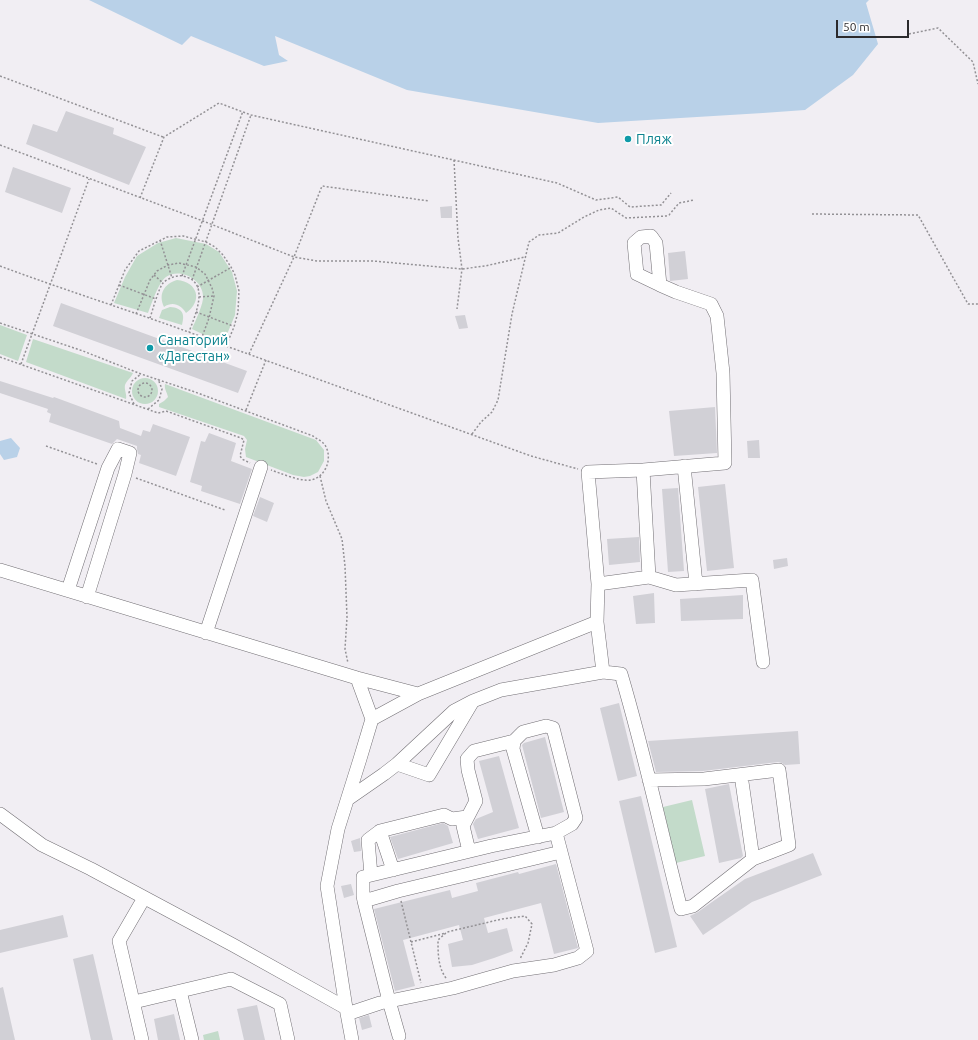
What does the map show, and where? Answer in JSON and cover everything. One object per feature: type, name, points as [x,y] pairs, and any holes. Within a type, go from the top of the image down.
[{"type":"street","points":[[603,672],[597,622],[598,584],[588,472],[643,470],[725,463],[723,373],[717,316],[711,304],[660,285]]},
{"type":"street","points":[[68,590],[108,468],[118,449],[130,453],[125,474],[87,597]]},
{"type":"street","points":[[684,466],[696,584]]},
{"type":"street","points":[[206,633],[261,467]]},
{"type":"street","points":[[643,470],[648,577]]},
{"type":"street","points":[[0,570],[356,678],[418,694]]},
{"type":"street","points":[[598,584],[648,577],[676,585],[752,580],[763,662]]},
{"type":"street","points":[[372,719],[418,694],[597,622]]},
{"type":"street","points":[[348,799],[397,764],[454,711],[473,701],[501,690],[603,672],[621,674],[632,710],[649,780],[681,909],[693,906],[753,859],[789,845],[779,770],[704,779],[649,780]]},
{"type":"street","points":[[352,1040],[346,1011],[327,886],[338,828],[372,719],[356,678]]},
{"type":"street","points":[[397,764],[429,775],[473,701]]},
{"type":"street","points":[[399,1036],[364,901],[363,877],[469,851],[556,833],[572,824],[576,818],[553,728],[546,726],[523,732],[514,741],[474,751],[467,759],[468,770],[476,801],[463,826],[469,851]]},
{"type":"street","points":[[514,741],[513,749],[538,837]]},
{"type":"street","points":[[741,775],[753,859]]},
{"type":"street","points":[[0,814],[42,845],[91,869],[233,946],[346,1011],[424,993],[453,988],[513,971],[554,965],[578,958],[587,951],[556,833]]},
{"type":"street","points":[[371,875],[368,840],[380,832],[444,815],[452,819],[467,818]]},
{"type":"street","points":[[380,832],[393,870]]},
{"type":"street","points":[[364,901],[398,891],[561,852]]},
{"type":"street","points":[[142,1040],[119,941],[144,898]]},
{"type":"street","points":[[134,1002],[231,979],[280,1004],[288,1040]]},
{"type":"street","points":[[180,991],[192,1040]]},
{"type":"path","points":[[909,34],[938,28],[973,62],[978,84]]},
{"type":"path","points":[[0,76],[164,137]]},
{"type":"path","points":[[140,198],[164,137],[219,103],[251,115],[557,183],[596,200],[618,197],[630,207],[661,205],[671,193]]},
{"type":"path","points":[[182,276],[243,111]]},
{"type":"path","points":[[192,280],[251,115]]},
{"type":"path","points":[[0,145],[294,257],[317,261],[373,261],[462,269],[525,257]]},
{"type":"path","points":[[454,160],[458,238],[462,269],[457,309]]},
{"type":"path","points":[[21,364],[88,179]]},
{"type":"path","points":[[249,354],[294,257],[322,186],[429,201]]},
{"type":"path","points":[[472,434],[481,422],[492,412],[498,400],[512,314],[529,242],[539,235],[558,233],[584,217],[599,210],[612,208],[626,218],[666,216],[669,215],[679,203],[694,200]]},
{"type":"path","points":[[812,214],[918,215],[968,304],[978,304]]},
{"type":"path","points":[[110,305],[126,270],[139,251],[168,237],[184,236],[206,242],[215,247],[231,267],[235,275],[239,291],[238,312],[234,327],[226,346]]},
{"type":"path","points":[[160,240],[172,278]]},
{"type":"path","points":[[136,314],[150,280],[157,271],[168,265],[178,263],[196,267],[205,274],[209,280],[214,296],[209,318],[202,337]]},
{"type":"path","points":[[0,266],[50,285],[189,332],[531,456],[588,472]]},
{"type":"path","points":[[197,287],[231,267]]},
{"type":"path","points":[[154,274],[163,283]]},
{"type":"path","points":[[150,319],[163,283],[172,278],[182,276],[192,280],[197,287],[199,294],[199,301],[189,332]]},
{"type":"path","points":[[118,285],[156,299]]},
{"type":"path","points":[[199,297],[214,296]]},
{"type":"path","points":[[196,312],[234,327]]},
{"type":"path","points":[[0,323],[246,410],[313,436],[326,446],[329,453],[329,460],[325,470],[320,476],[310,481],[300,480],[242,459],[240,456],[244,440],[241,438],[166,411],[158,413],[0,357]]},
{"type":"path","points":[[246,410],[266,360]]},
{"type":"path","points":[[134,404],[129,393],[132,381],[141,374]]},
{"type":"path","points":[[148,409],[159,400],[162,389],[158,379]]},
{"type":"path","points":[[146,384],[151,388],[152,392],[146,397],[139,393],[139,388],[146,384]]},
{"type":"path","points":[[320,476],[326,501],[342,539],[346,566],[347,610],[345,649],[348,662]]},
{"type":"path","points":[[398,891],[424,993]]},
{"type":"path","points":[[411,942],[502,919],[524,916],[532,924],[528,943],[513,971]]},
{"type":"path","points":[[447,932],[438,940],[438,960],[443,974],[453,988]]},
{"type":"green space","points":[[176,238],[206,244],[219,252],[232,272],[237,291],[235,315],[223,344],[192,329],[201,308],[203,296],[202,290],[195,280],[184,274],[172,274],[163,280],[148,313],[114,303],[125,277],[137,256],[158,243]]},
{"type":"green space","points":[[177,280],[190,284],[196,293],[195,303],[186,313],[182,308],[174,304],[164,307],[162,302],[163,290],[169,284]]},
{"type":"green space","points":[[170,307],[178,309],[182,312],[182,325],[159,318],[162,310]]},
{"type":"green space","points":[[0,325],[27,335],[18,361],[0,354]]},
{"type":"green space","points":[[33,339],[133,373],[125,385],[126,399],[26,362]]},
{"type":"green space","points":[[145,378],[154,382],[158,391],[154,400],[145,404],[136,400],[132,391],[136,382]]},
{"type":"green space","points":[[165,384],[316,440],[324,450],[324,461],[318,472],[304,477],[293,475],[246,457],[245,449],[247,440],[244,436],[159,407],[159,404],[168,397]]},
{"type":"green space","points":[[692,800],[705,856],[676,863],[663,807]]},
{"type":"green space","points":[[218,1031],[220,1040],[204,1040],[203,1035]]},
{"type":"water","points":[[89,0],[869,0],[866,3],[878,44],[853,75],[805,110],[598,123],[407,90],[275,36],[279,55],[288,61],[264,66],[191,36],[182,45]]},
{"type":"water","points":[[11,438],[20,448],[17,457],[4,460],[0,454],[0,441]]},
{"type":"building","points":[[66,111],[114,128],[113,134],[146,147],[129,185],[26,144],[33,124],[57,132]]},
{"type":"building","points":[[13,167],[71,188],[62,213],[5,192]]},
{"type":"building","points":[[452,206],[452,218],[441,218],[440,207]]},
{"type":"building","points":[[685,251],[688,279],[670,281],[668,253]]},
{"type":"building","name":"Санаторий «Дагестан»","points":[[61,303],[247,371],[238,393],[53,326]]},
{"type":"building","points":[[465,315],[468,328],[459,329],[455,316]]},
{"type":"building","points":[[0,381],[53,398],[54,397],[119,421],[120,428],[141,436],[143,430],[150,432],[153,424],[190,437],[176,476],[139,463],[141,455],[138,454],[137,446],[117,439],[112,444],[49,422],[51,414],[47,412],[48,409],[0,393]]},
{"type":"building","points":[[715,407],[717,453],[674,456],[669,411]]},
{"type":"building","points":[[209,433],[236,443],[231,461],[252,469],[240,504],[201,491],[202,486],[190,482],[201,441],[205,442]]},
{"type":"building","points":[[759,440],[760,458],[748,458],[747,441]]},
{"type":"building","points":[[725,484],[734,568],[707,571],[698,487]]},
{"type":"building","points":[[678,488],[684,571],[668,572],[662,489]]},
{"type":"building","points":[[260,497],[274,503],[267,522],[253,516]]},
{"type":"building","points":[[639,537],[640,562],[609,565],[607,539]]},
{"type":"building","points":[[787,558],[788,566],[774,569],[773,560]]},
{"type":"building","points":[[654,593],[655,623],[636,624],[633,596]]},
{"type":"building","points":[[743,595],[743,619],[681,621],[680,599]]},
{"type":"building","points":[[619,703],[637,776],[618,781],[600,708]]},
{"type":"building","points":[[798,731],[800,764],[785,765],[778,762],[703,771],[656,772],[648,741]]},
{"type":"building","points":[[545,737],[564,812],[541,818],[522,745],[524,743]]},
{"type":"building","points":[[499,756],[519,828],[478,839],[473,824],[476,819],[493,812],[479,761]]},
{"type":"building","points":[[729,784],[743,856],[741,858],[719,863],[705,789]]},
{"type":"building","points":[[641,796],[677,947],[655,953],[619,801]]},
{"type":"building","points":[[443,823],[448,826],[453,843],[398,859],[390,837]]},
{"type":"building","points":[[360,838],[361,851],[354,852],[351,841]]},
{"type":"building","points":[[813,853],[822,875],[752,902],[703,935],[690,916],[745,879]]},
{"type":"building","points":[[556,864],[578,948],[554,954],[541,903],[484,918],[488,933],[507,928],[513,951],[472,965],[452,967],[448,944],[463,940],[459,925],[403,940],[415,986],[395,991],[374,909],[450,890],[452,898],[478,891],[476,883]]},
{"type":"building","points":[[351,884],[354,895],[344,898],[341,886]]},
{"type":"building","points":[[63,915],[68,937],[0,953],[0,930]]},
{"type":"building","points":[[93,954],[113,1040],[91,1040],[73,959]]},
{"type":"building","points":[[3,987],[15,1040],[0,1040],[0,988]]},
{"type":"building","points":[[257,1005],[265,1040],[244,1040],[237,1009]]},
{"type":"building","points":[[174,1014],[180,1040],[158,1040],[154,1019]]},
{"type":"building","points":[[369,1015],[372,1027],[362,1030],[359,1018]]},
{"type":"place","name":"Пляж","points":[[628,139]]},
{"type":"place","name":"Санаторий «Дагестан»","points":[[150,348]]}]
